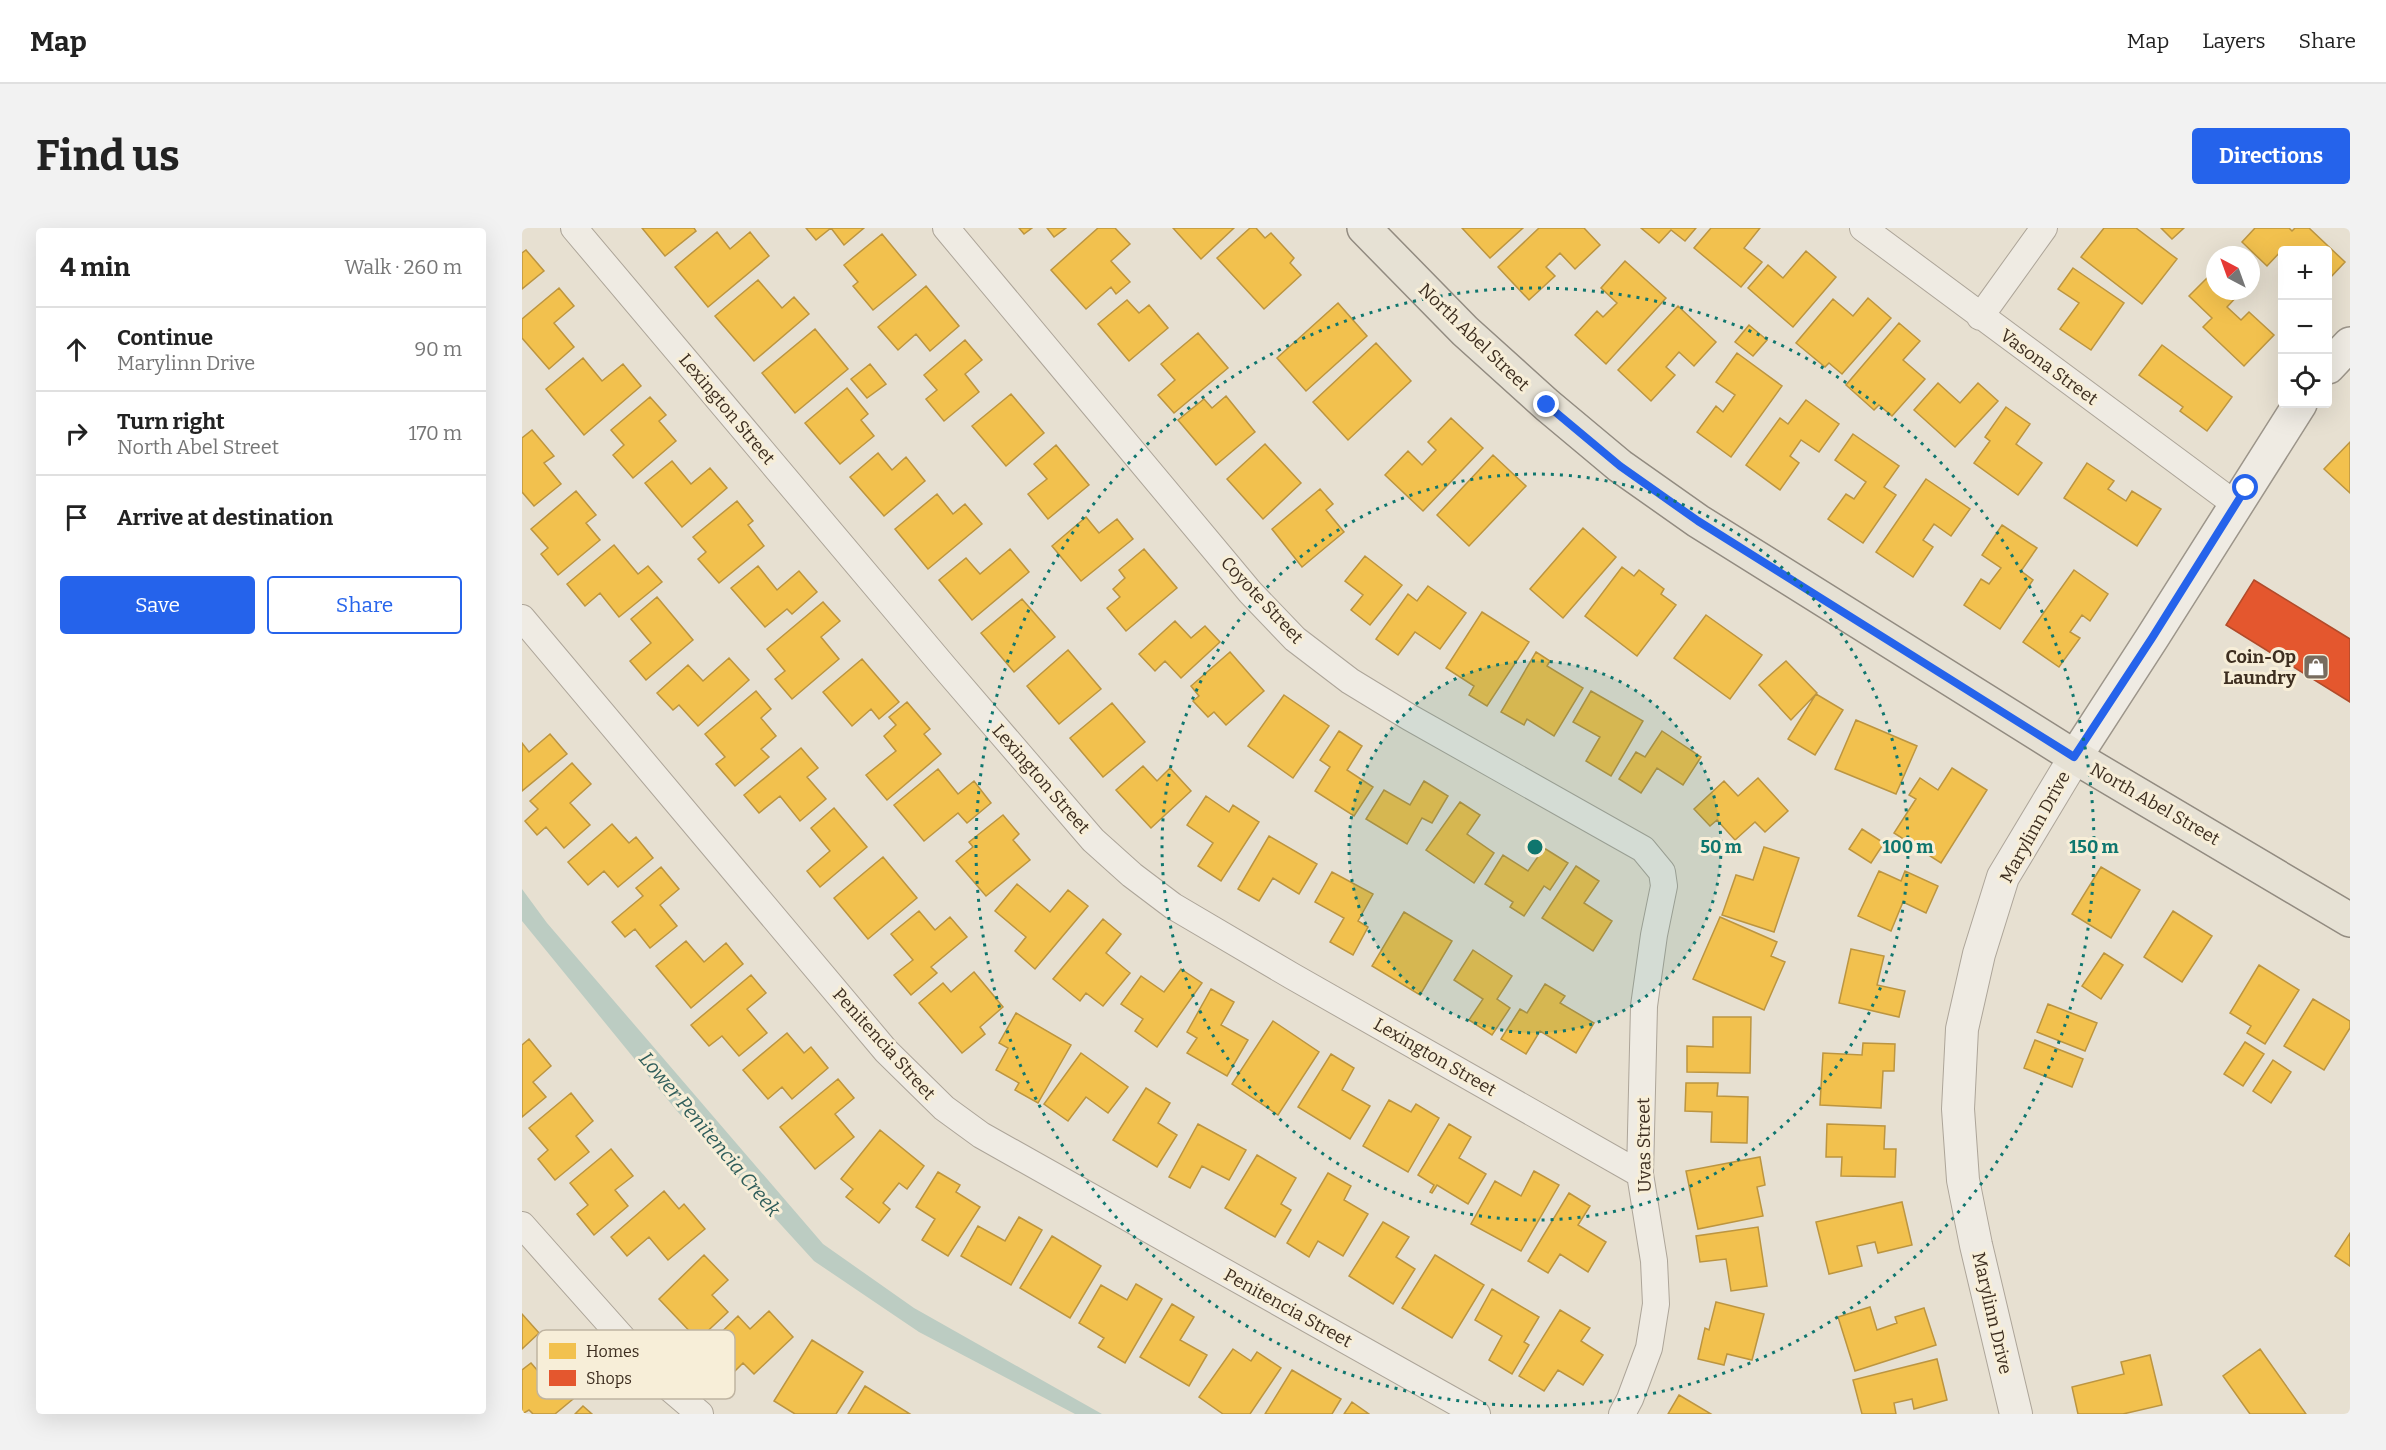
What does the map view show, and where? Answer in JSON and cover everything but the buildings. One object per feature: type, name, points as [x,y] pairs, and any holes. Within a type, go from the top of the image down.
[{"type":"main road","name":"North Abel Street","points":[[1364,228],[1465,331],[1547,405],[1620,466],[1698,521],[2074,757],[2350,920]]},
{"type":"main road","points":[[2332,363],[2350,344]]},
{"type":"main road","name":"Marylinn Drive","points":[[2074,757],[2297,408]]},
{"type":"street","name":"Lexington Street","points":[[574,228],[1093,840],[1132,875],[1173,906],[1292,976],[1641,1174]]},
{"type":"street","name":"Coyote Street","points":[[946,228],[1251,592],[1295,639],[1350,681],[1409,717],[1643,849],[1662,872]]},
{"type":"street","name":"Vasona Street","points":[[1863,228],[2235,504]]},
{"type":"street","points":[[1980,317],[2044,228]]},
{"type":"street","name":"Penitencia Street","points":[[522,618],[878,1043],[944,1108],[981,1135],[1477,1414]]},
{"type":"street","name":"Marylinn Drive","points":[[2016,1414],[1963,1180],[1958,1109],[1962,1029],[1979,954],[2003,877],[2074,757]]},
{"type":"street","name":"Uvas Street","points":[[1622,1414],[1649,1348],[1656,1304],[1654,1261],[1641,1174],[1644,1006],[1654,935],[1664,886],[1662,872]]},
{"type":"street","points":[[522,1226],[615,1330]]},
{"type":"street","points":[[682,1399],[700,1414]]},
{"type":"water","name":"Lower Penitencia Creek","points":[[522,889],[547,923],[823,1244],[914,1308],[1102,1414],[1075,1414],[919,1332],[814,1261],[677,1111],[522,921]]},
{"type":"place","name":"Coin-Op Laundry","points":[[2316,667]]},
{"type":"route","points":[[1547,405],[1620,466],[1698,521],[1917,656],[2074,757],[2246,488]]}]
